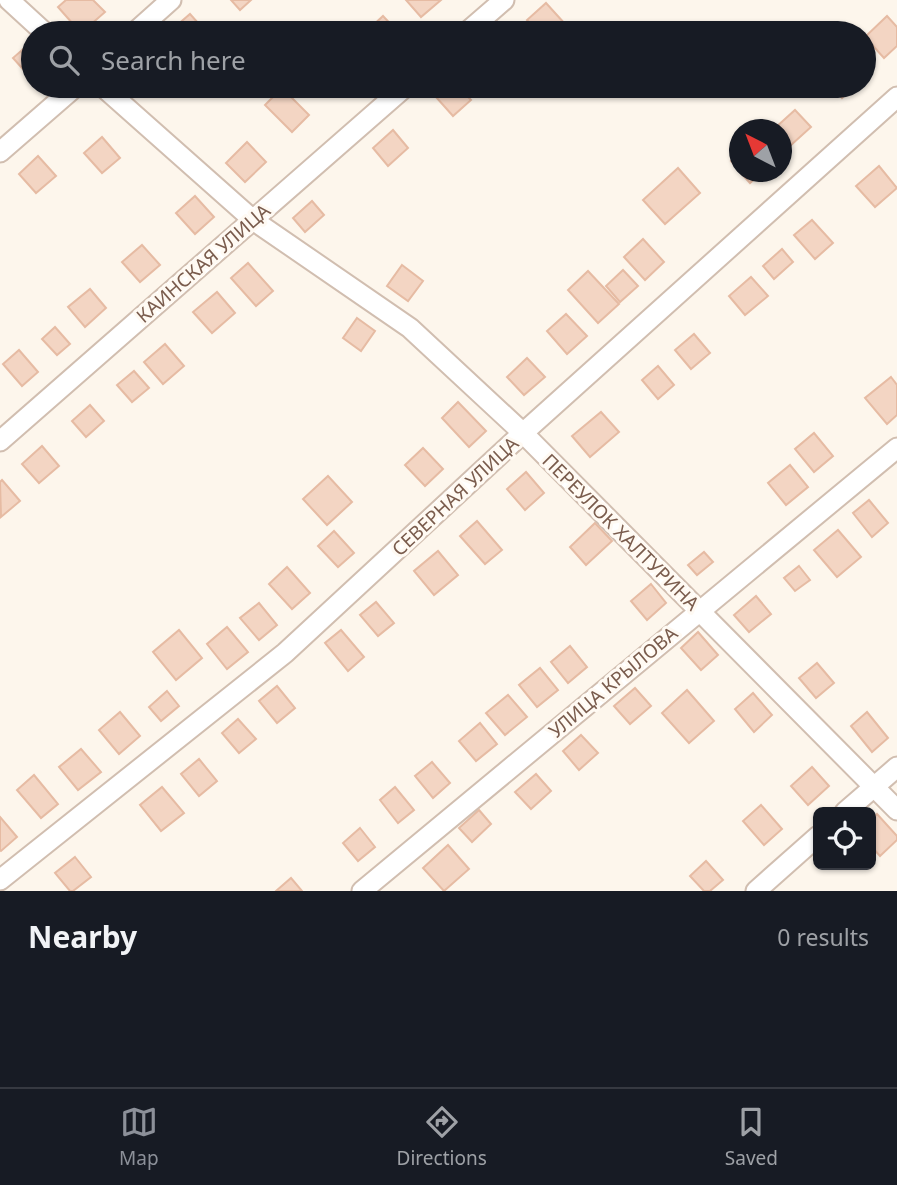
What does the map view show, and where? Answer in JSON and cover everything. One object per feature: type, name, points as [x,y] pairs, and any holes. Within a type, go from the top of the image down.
[{"type":"street","points":[[9,0],[33,21]]},
{"type":"street","points":[[147,21],[171,0]]},
{"type":"street","points":[[480,21],[504,0]]},
{"type":"street","name":"СЕВЕРНАЯ УЛИЦА","points":[[0,880],[285,653],[523,433],[897,97]]},
{"type":"street","points":[[0,152],[62,98]]},
{"type":"street","name":"ПЕРЕУЛОК ХАЛТУРИНА","points":[[116,98],[253,220],[410,328],[523,433],[897,810]]},
{"type":"street","name":"КАИНСКАЯ УЛИЦА","points":[[0,441],[392,98]]},
{"type":"street","name":"УЛИЦА КРЫЛОВА","points":[[362,891],[897,448]]},
{"type":"street","points":[[851,807],[897,767]]},
{"type":"street","points":[[756,891],[813,840]]},
{"type":"building","points":[[66,0],[93,0],[105,12],[95,21],[70,21],[58,7]]},
{"type":"building","points":[[231,0],[251,0],[240,10]]},
{"type":"building","points":[[406,0],[441,0],[421,17]]},
{"type":"building","points":[[546,3],[562,21],[528,21]]},
{"type":"building","points":[[190,14],[196,21],[182,21]]},
{"type":"building","points":[[887,16],[897,27],[897,46],[884,58],[876,49],[876,26]]},
{"type":"building","points":[[21,51],[21,67],[13,58]]},
{"type":"building","points":[[272,98],[292,98],[309,115],[292,132],[265,105]]},
{"type":"building","points":[[437,98],[469,98],[471,100],[453,116]]},
{"type":"building","points":[[795,110],[811,127],[792,144],[792,119],[785,119]]},
{"type":"building","points":[[393,130],[408,148],[388,166],[373,148]]},
{"type":"building","points":[[102,137],[120,158],[102,173],[84,153]]},
{"type":"building","points":[[247,142],[266,162],[245,182],[226,163]]},
{"type":"building","points":[[38,156],[56,176],[36,193],[19,174]]},
{"type":"building","points":[[879,166],[897,188],[875,207],[856,186]]},
{"type":"building","points":[[678,168],[700,193],[665,224],[643,200]]},
{"type":"building","points":[[195,196],[214,217],[195,234],[176,213]]},
{"type":"building","points":[[312,201],[324,215],[305,232],[293,218]]},
{"type":"building","points":[[812,220],[833,243],[815,259],[794,235]]},
{"type":"building","points":[[643,239],[664,262],[645,280],[624,257]]},
{"type":"building","points":[[142,245],[160,265],[140,282],[122,262]]},
{"type":"building","points":[[782,249],[793,262],[774,279],[763,266]]},
{"type":"building","points":[[248,263],[273,291],[256,306],[231,278]]},
{"type":"building","points":[[402,265],[423,281],[408,301],[387,286]]},
{"type":"building","points":[[623,270],[638,286],[620,302],[606,286]]},
{"type":"building","points":[[588,271],[619,304],[598,323],[568,290]]},
{"type":"building","points":[[751,277],[768,296],[745,315],[729,296]]},
{"type":"building","points":[[90,289],[106,308],[85,327],[68,307]]},
{"type":"building","points":[[217,292],[235,313],[212,333],[193,312]]},
{"type":"building","points":[[566,314],[587,336],[567,354],[547,331]]},
{"type":"building","points":[[357,318],[375,331],[361,351],[343,338]]},
{"type":"building","points":[[55,327],[70,344],[57,355],[42,339]]},
{"type":"building","points":[[694,334],[710,353],[691,369],[675,350]]},
{"type":"building","points":[[165,344],[184,366],[163,384],[144,362]]},
{"type":"building","points":[[19,350],[38,372],[22,386],[3,364]]},
{"type":"building","points":[[527,358],[545,377],[524,395],[507,377]]},
{"type":"building","points":[[658,366],[674,385],[658,399],[642,380]]},
{"type":"building","points":[[134,371],[149,388],[132,402],[117,385]]},
{"type":"building","points":[[891,377],[897,385],[897,415],[887,424],[865,398]]},
{"type":"building","points":[[458,402],[486,431],[469,447],[442,418]]},
{"type":"building","points":[[90,405],[104,421],[86,437],[72,421]]},
{"type":"building","points":[[601,412],[619,432],[590,457],[572,436]]},
{"type":"building","points":[[814,433],[833,456],[814,472],[795,449]]},
{"type":"building","points":[[42,446],[59,466],[39,483],[22,464]]},
{"type":"building","points":[[423,448],[443,469],[425,486],[405,465]]},
{"type":"building","points":[[790,465],[808,487],[786,505],[768,483]]},
{"type":"building","points":[[526,472],[544,493],[525,510],[507,489]]},
{"type":"building","points":[[328,476],[352,502],[327,525],[303,499]]},
{"type":"building","points":[[2,480],[20,501],[1,517],[0,482]]},
{"type":"building","points":[[869,500],[888,523],[872,537],[853,513]]},
{"type":"building","points":[[477,521],[502,550],[485,564],[460,536]]},
{"type":"building","points":[[595,523],[612,541],[586,565],[570,547]]},
{"type":"building","points":[[838,530],[861,557],[837,577],[814,550]]},
{"type":"building","points":[[334,531],[354,553],[338,567],[318,546]]},
{"type":"building","points":[[438,551],[458,575],[434,595],[414,571]]},
{"type":"building","points":[[704,552],[713,562],[697,575],[688,565]]},
{"type":"building","points":[[799,566],[810,580],[795,591],[784,578]]},
{"type":"building","points":[[287,567],[310,593],[292,609],[269,584]]},
{"type":"building","points":[[651,584],[666,603],[647,620],[631,601]]},
{"type":"building","points":[[756,596],[771,614],[749,632],[734,615]]},
{"type":"building","points":[[376,602],[394,623],[378,636],[360,615]]},
{"type":"building","points":[[259,603],[277,625],[259,640],[240,618]]},
{"type":"building","points":[[227,627],[248,652],[227,669],[207,644]]},
{"type":"building","points":[[179,630],[202,658],[176,680],[153,652]]},
{"type":"building","points":[[341,630],[364,657],[348,671],[325,643]]},
{"type":"building","points":[[698,632],[718,655],[701,670],[681,648]]},
{"type":"building","points":[[570,646],[587,667],[568,683],[551,662]]},
{"type":"building","points":[[817,663],[834,683],[816,698],[799,678]]},
{"type":"building","points":[[540,668],[558,690],[537,707],[519,685]]},
{"type":"building","points":[[277,686],[295,708],[277,723],[259,701]]},
{"type":"building","points":[[635,688],[651,706],[630,724],[614,706]]},
{"type":"building","points":[[687,690],[714,721],[689,743],[662,713]]},
{"type":"building","points":[[167,691],[179,706],[161,721],[149,707]]},
{"type":"building","points":[[753,693],[772,715],[754,732],[735,709]]},
{"type":"building","points":[[508,695],[527,717],[505,735],[486,713]]},
{"type":"building","points":[[120,712],[140,736],[119,754],[99,730]]},
{"type":"building","points":[[867,712],[888,738],[872,752],[851,726]]},
{"type":"building","points":[[238,719],[256,739],[239,753],[222,733]]},
{"type":"building","points":[[480,723],[497,744],[476,761],[459,741]]},
{"type":"building","points":[[581,735],[598,753],[579,770],[563,751]]},
{"type":"building","points":[[81,749],[101,772],[78,790],[59,767]]},
{"type":"building","points":[[199,759],[217,781],[199,796],[181,774]]},
{"type":"building","points":[[432,762],[450,783],[433,798],[415,776]]},
{"type":"building","points":[[812,767],[829,786],[808,805],[791,786]]},
{"type":"building","points":[[536,774],[551,791],[531,809],[515,792]]},
{"type":"building","points":[[34,775],[58,804],[41,818],[17,790]]},
{"type":"building","points":[[162,787],[184,813],[161,831],[140,805]]},
{"type":"building","points":[[395,787],[414,810],[398,823],[380,800]]},
{"type":"building","points":[[761,805],[782,829],[764,845],[743,821]]},
{"type":"building","points":[[479,810],[491,824],[472,842],[459,828]]},
{"type":"building","points":[[876,815],[897,836],[897,840],[880,856],[876,852]]},
{"type":"building","points":[[0,817],[17,837],[1,851],[0,850]]},
{"type":"building","points":[[360,828],[375,847],[358,861],[343,843]]},
{"type":"building","points":[[448,845],[469,869],[444,891],[423,868]]},
{"type":"building","points":[[75,857],[91,877],[70,891],[55,873]]},
{"type":"building","points":[[706,861],[723,880],[710,891],[704,891],[690,876]]},
{"type":"building","points":[[291,878],[302,891],[276,891]]}]
